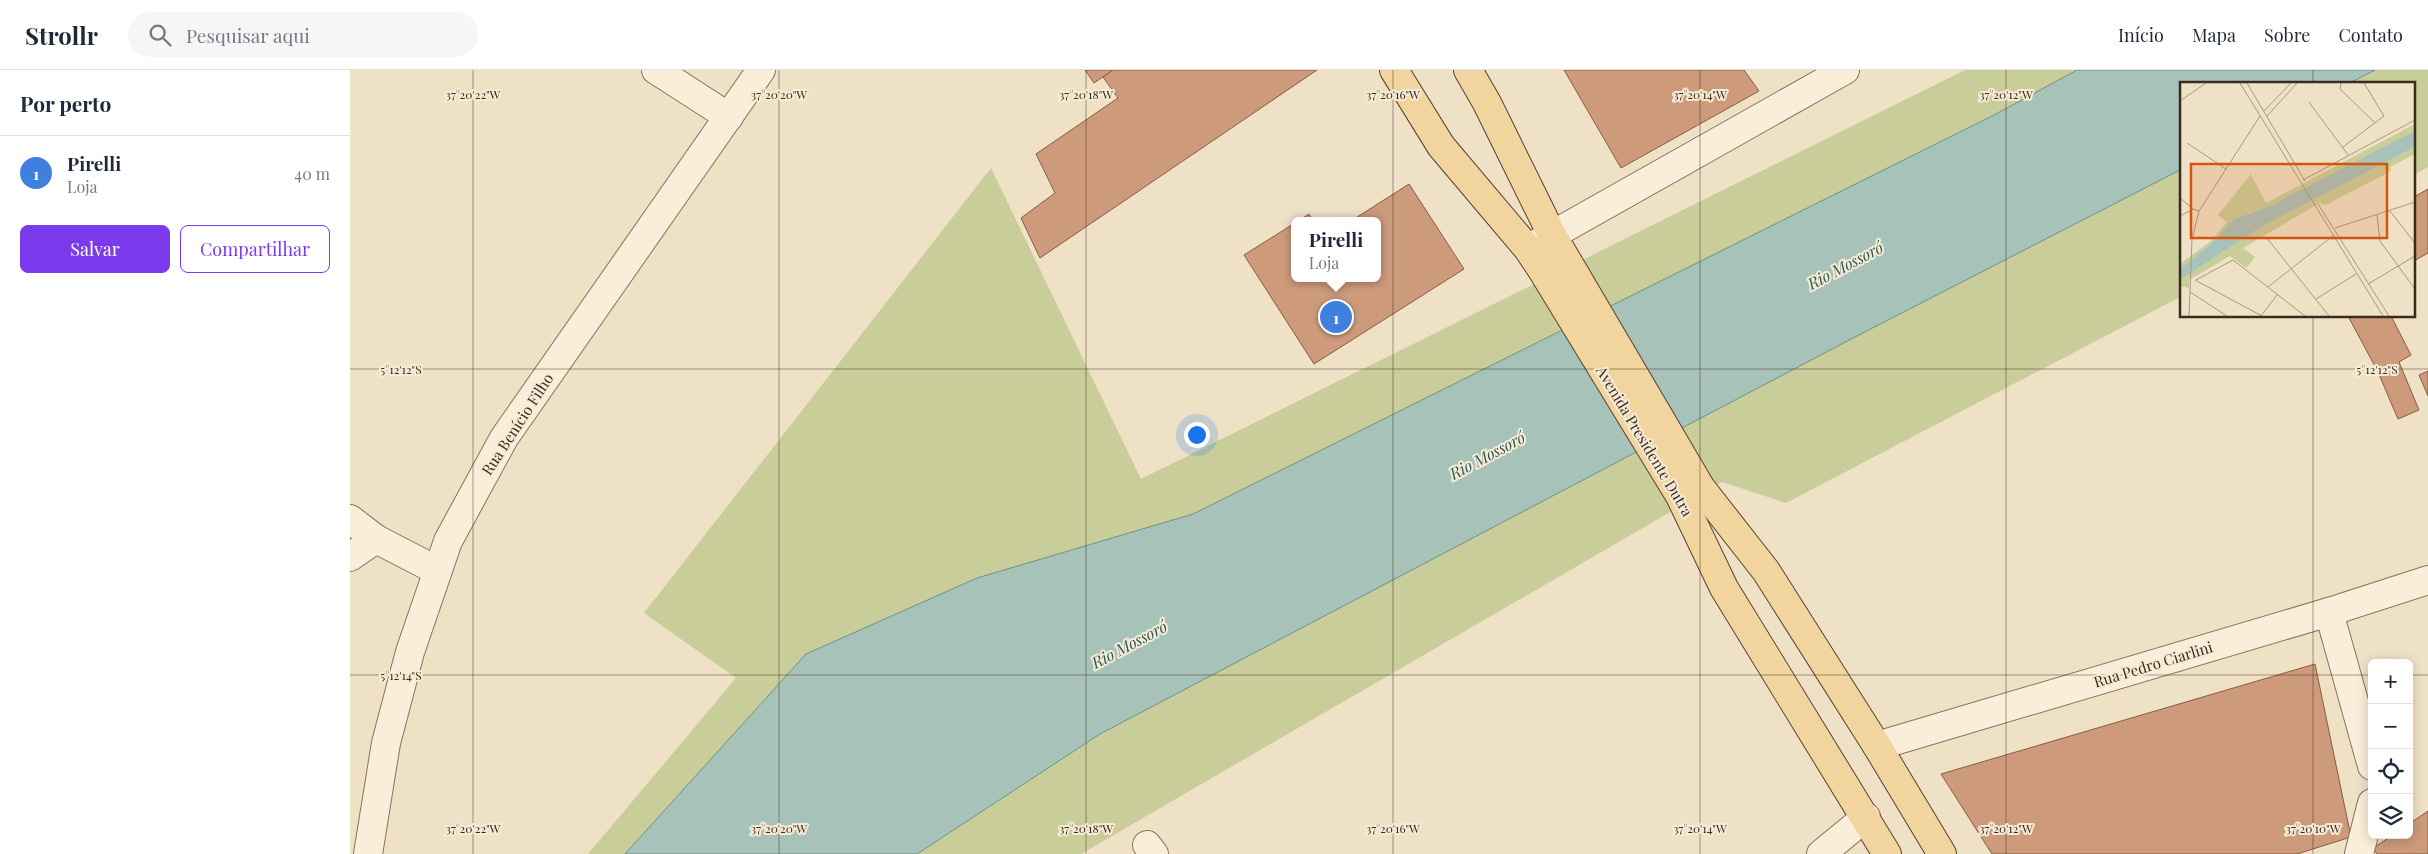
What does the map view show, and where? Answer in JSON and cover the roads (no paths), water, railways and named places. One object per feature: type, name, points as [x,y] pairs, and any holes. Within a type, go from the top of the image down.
[{"type":"main road","name":"Avenida Presidente Dutra","points":[[1394,70],[1441,146],[1535,259],[1690,492],[1766,571],[1942,854]]},
{"type":"main road","name":"Avenida Presidente Dutra","points":[[1468,70],[1690,492],[1724,588],[1887,854]]},
{"type":"street","points":[[656,70],[729,118]]},
{"type":"street","name":"Rua Benício Filho","points":[[368,854],[386,743],[410,652],[436,570],[448,541],[504,438],[761,70]]},
{"type":"street","points":[[1535,259],[1845,70]]},
{"type":"street","points":[[350,519],[376,539],[436,570]]},
{"type":"street","points":[[350,557],[376,539]]},
{"type":"street","name":"Rua Pedro Ciarlini","points":[[1876,746],[2329,612],[2428,580]]},
{"type":"street","points":[[2329,612],[2368,752]]},
{"type":"street","points":[[1821,854],[1866,817]]},
{"type":"street","points":[[2359,854],[2368,819]]},
{"type":"water","name":"Rio Mossoró","points":[[2077,70],[2375,70],[2352,82],[2180,82],[2180,170],[1855,337],[1100,734],[917,854],[625,854],[806,654],[977,578],[1193,514],[1994,115]]},
{"type":"place","name":"Pirelli","points":[[1336,317]]}]
